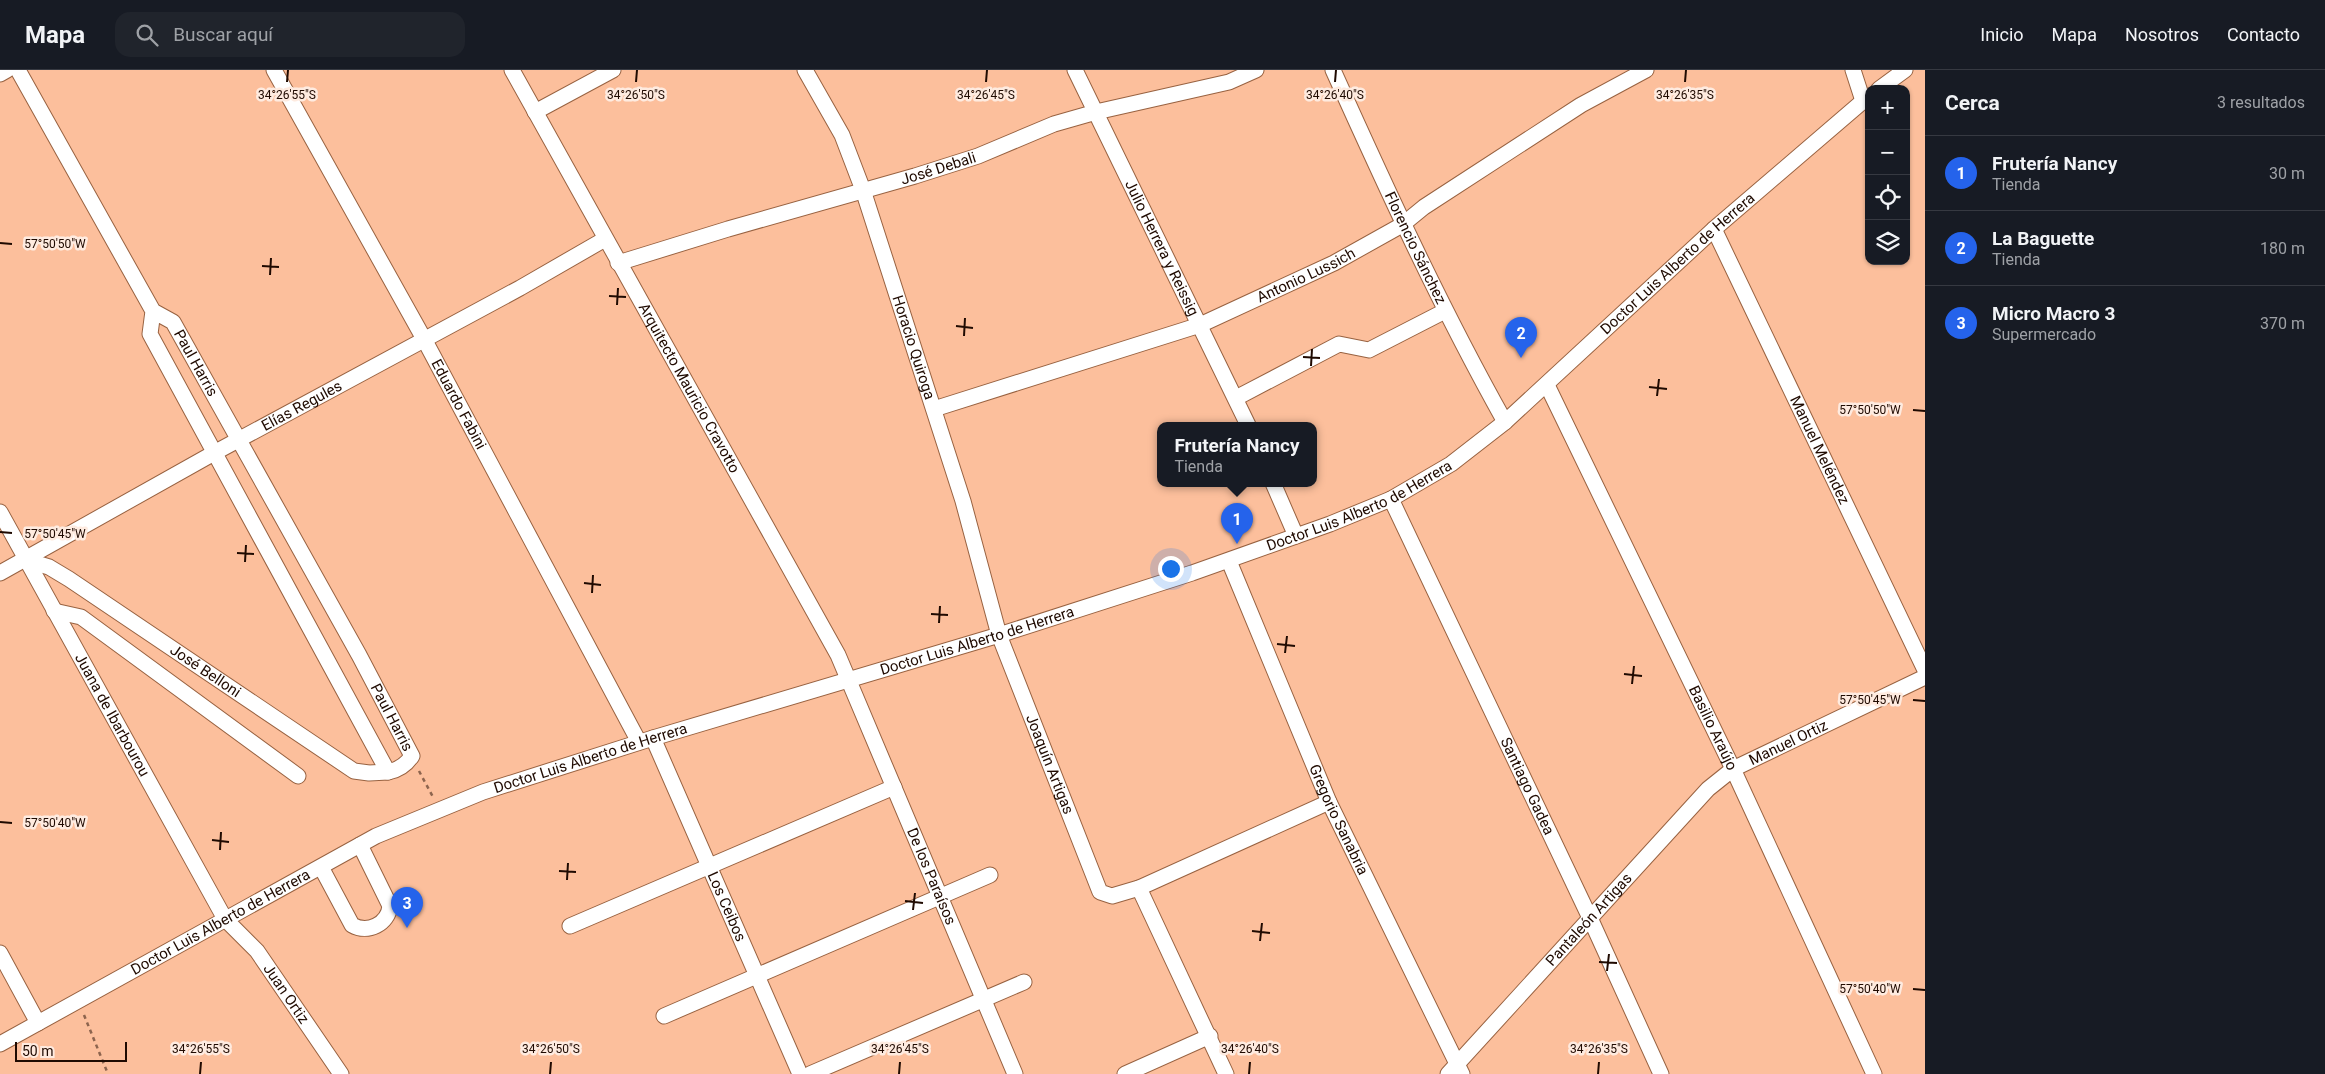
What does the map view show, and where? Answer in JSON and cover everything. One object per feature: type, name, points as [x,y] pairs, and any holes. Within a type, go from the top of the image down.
[{"type":"street","points":[[0,74],[7,70]]},
{"type":"street","points":[[18,70],[152,311]]},
{"type":"street","name":"Eduardo Fabini","points":[[274,70],[646,740]]},
{"type":"street","name":"Arquitecto Mauricio Cravotto","points":[[512,70],[838,655],[849,679]]},
{"type":"street","points":[[535,112],[613,70]]},
{"type":"street","name":"Horacio Quiroga","points":[[805,70],[842,135],[864,190],[963,501],[999,634]]},
{"type":"street","name":"Julio Herrera y Reissig","points":[[1076,70],[1247,422]]},
{"type":"street","name":"José Debali","points":[[618,263],[978,156],[1054,124],[1096,112],[1229,82],[1256,70]]},
{"type":"street","name":"Florencio Sánchez","points":[[1333,70],[1402,225],[1445,311],[1505,422]]},
{"type":"street","name":"Antonio Lussich","points":[[934,410],[1200,325],[1334,263],[1402,225],[1424,207],[1581,105],[1646,70]]},
{"type":"street","points":[[1853,70],[1865,96]]},
{"type":"street","points":[[1884,85],[1905,70]]},
{"type":"street","name":"Doctor Luis Alberto de Herrera","points":[[0,1044],[360,845],[483,792],[646,740],[999,634],[1229,561],[1391,499],[1451,464],[1505,422],[1714,229],[1865,99]]},
{"type":"street","name":"Manuel Meléndez","points":[[1714,229],[1925,670]]},
{"type":"street","name":"Elías Regules","points":[[3,568],[26,560],[214,453],[605,238]]},
{"type":"street","name":"Paul Harris","points":[[152,311],[173,322],[239,440],[359,655],[412,756],[407,764],[388,772],[150,334],[152,311]]},
{"type":"street","points":[[1236,398],[1339,344],[1369,350],[1445,311]]},
{"type":"street","name":"Basilio Araújo","points":[[1547,385],[1733,769],[1874,1074]]},
{"type":"street","points":[[1275,487],[1296,536]]},
{"type":"street","name":"Santiago Gadea","points":[[1391,499],[1662,1074]]},
{"type":"street","name":"Juana de Ibarbourou","points":[[0,512],[225,918]]},
{"type":"street","points":[[0,531],[16,543]]},
{"type":"street","name":"José Belloni","points":[[26,560],[49,568],[70,579],[354,771],[369,773],[388,772]]},
{"type":"street","name":"Gregorio Sanabria","points":[[1229,561],[1329,802],[1455,1070]]},
{"type":"street","points":[[54,611],[81,617],[298,776]]},
{"type":"street","name":"Joaquín Artigas","points":[[999,634],[1100,892],[1112,896],[1139,888]]},
{"type":"street","name":"Manuel Ortiz","points":[[1733,769],[1925,677]]},
{"type":"street","name":"De los Paraísos","points":[[849,679],[1015,1074]]},
{"type":"street","name":"Los Ceibos","points":[[646,740],[710,868],[800,1074]]},
{"type":"street","name":"Pantaleón Artigas","points":[[1455,1070],[1708,789],[1733,769]]},
{"type":"street","points":[[570,926],[710,868],[894,787]]},
{"type":"street","points":[[1226,1074],[1210,1036],[1139,888],[1329,802]]},
{"type":"street","points":[[321,867],[352,926],[360,930],[368,930],[385,919],[390,906],[360,845]]},
{"type":"street","points":[[664,1016],[990,875]]},
{"type":"street","name":"Juan Ortiz","points":[[225,918],[257,951],[341,1074]]},
{"type":"street","points":[[0,953],[38,1023]]},
{"type":"street","points":[[810,1074],[1024,982]]},
{"type":"street","points":[[1125,1074],[1210,1036]]},
{"type":"path","points":[[412,756],[439,810]]},
{"type":"path","points":[[78,1002],[108,1074]]},
{"type":"place","name":"La Baguette","points":[[1521,358]]},
{"type":"place","name":"Frutería Nancy","points":[[1237,544]]},
{"type":"place","name":"Micro Macro 3","points":[[407,928]]}]
